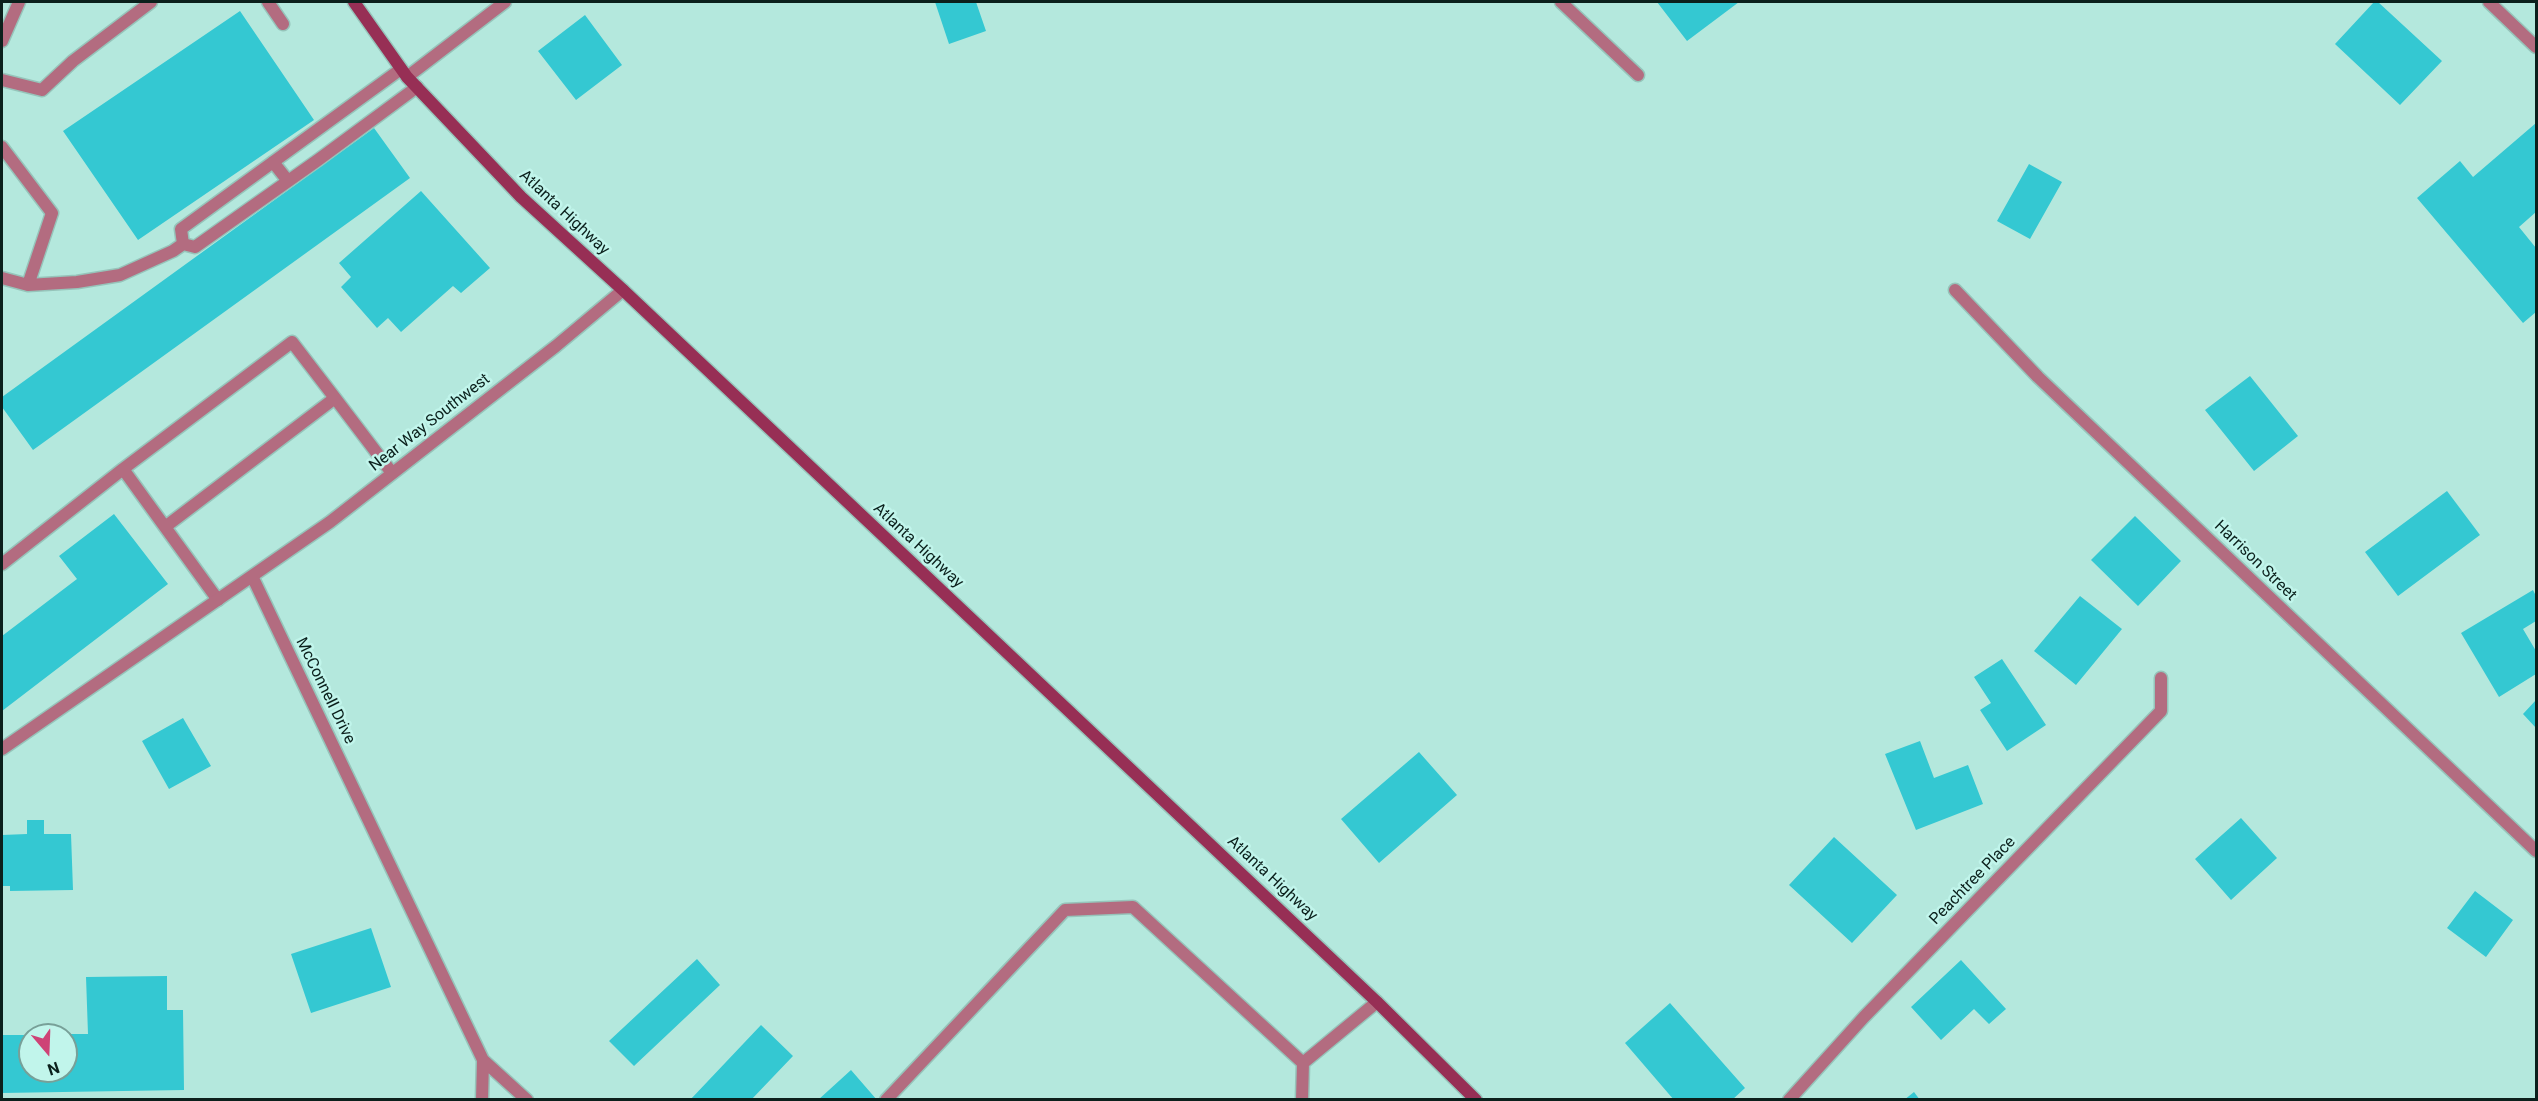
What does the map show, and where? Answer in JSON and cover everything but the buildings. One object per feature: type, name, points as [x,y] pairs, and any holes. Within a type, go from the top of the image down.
[{"type":"main road","name":"Atlanta Highway","points":[[354,2],[404,73],[521,196],[1377,1002],[1476,1100]]},
{"type":"street","points":[[2,41],[19,2]]},
{"type":"street","points":[[2,80],[42,90],[73,61],[151,2]]},
{"type":"street","points":[[268,2],[283,24]]},
{"type":"street","points":[[183,244],[181,229],[273,162],[506,2]]},
{"type":"street","points":[[1561,2],[1638,75]]},
{"type":"street","points":[[2488,2],[2536,47]]},
{"type":"street","points":[[2,278],[28,285],[77,282],[120,275],[173,251],[183,244],[195,247],[417,87]]},
{"type":"street","points":[[2,147],[52,213],[28,285]]},
{"type":"street","points":[[273,162],[288,181]]},
{"type":"street","name":"Near Way Southwest","points":[[252,576],[330,522],[556,346],[623,290]]},
{"type":"street","name":"Harrison Street","points":[[1955,290],[2038,377],[2536,851]]},
{"type":"street","points":[[2,564],[123,469],[292,342],[392,473]]},
{"type":"street","points":[[165,527],[335,398]]},
{"type":"street","points":[[123,469],[218,600]]},
{"type":"street","points":[[2,748],[252,576]]},
{"type":"street","name":"McConnell Drive","points":[[252,576],[483,1060],[482,1100]]},
{"type":"street","name":"Peachtree Place","points":[[1789,1100],[1864,1017],[2161,711],[2161,678]]},
{"type":"street","points":[[886,1100],[1065,910],[1133,907],[1303,1063]]},
{"type":"street","points":[[1302,1100],[1303,1063],[1377,1002]]},
{"type":"street","points":[[483,1060],[527,1100]]}]
